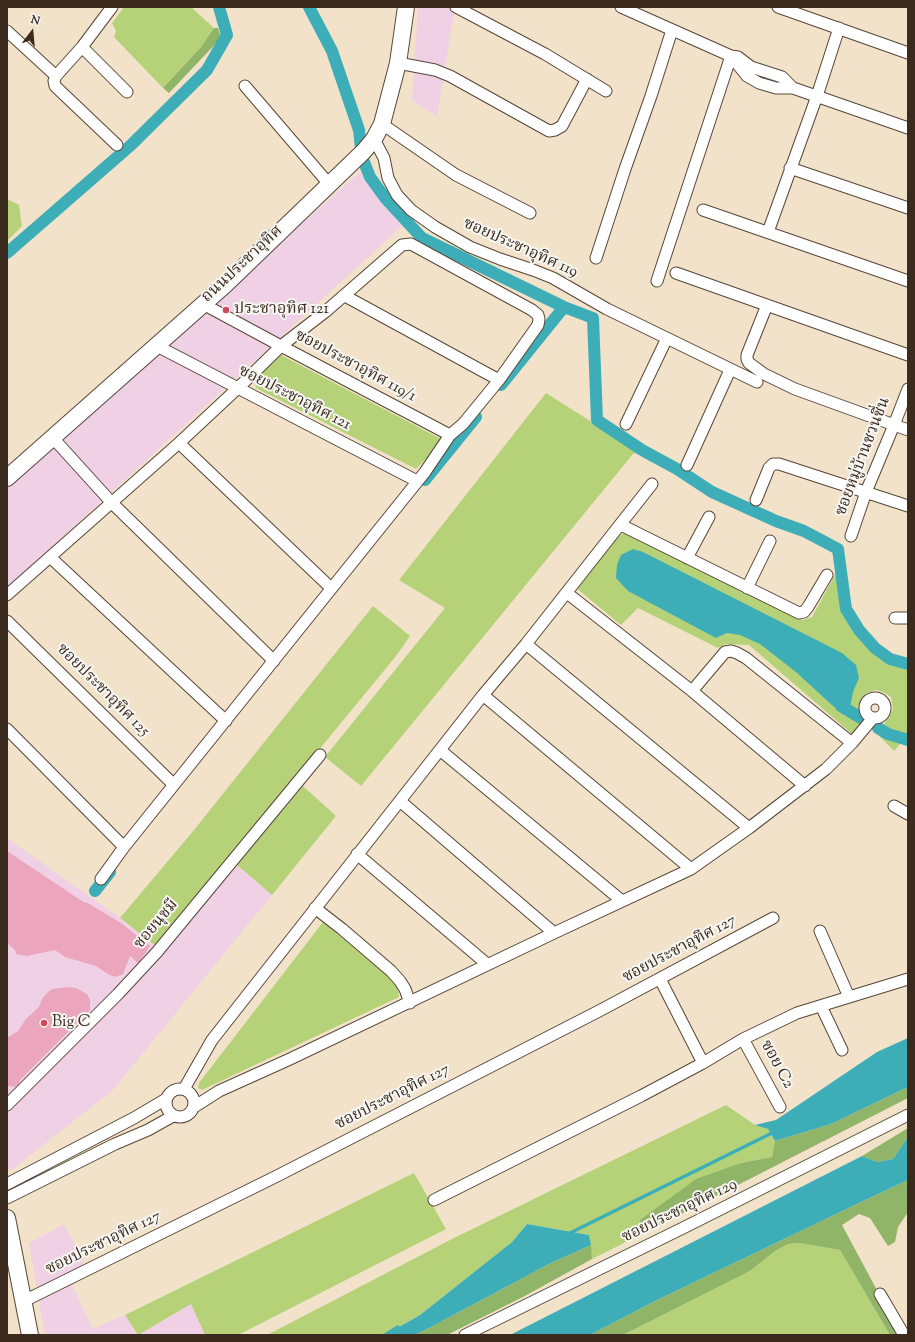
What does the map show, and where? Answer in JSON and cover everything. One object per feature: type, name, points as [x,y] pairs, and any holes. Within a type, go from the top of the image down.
[{"type":"main road","name":"ถนนประชาอุทิศ","points":[[7,478],[226,284],[365,149],[382,124],[398,63],[406,7]]},
{"type":"main road","points":[[7,1218],[30,1335]]},
{"type":"street","points":[[112,7],[82,47],[56,76],[54,81],[55,86],[116,145]]},
{"type":"street","points":[[456,7],[545,54],[606,92]]},
{"type":"street","points":[[621,7],[731,56],[747,76],[759,83],[776,88],[793,88],[908,128]]},
{"type":"street","points":[[778,7],[908,53]]},
{"type":"street","points":[[768,232],[839,28]]},
{"type":"street","points":[[596,258],[672,30]]},
{"type":"street","points":[[7,31],[56,76]]},
{"type":"street","points":[[82,47],[127,92]]},
{"type":"street","points":[[657,281],[731,56]]},
{"type":"street","points":[[398,63],[436,70],[450,76],[549,131],[555,130],[562,126],[586,79]]},
{"type":"street","points":[[245,86],[329,184]]},
{"type":"street","points":[[382,124],[456,175],[530,213]]},
{"type":"street","name":"ซอยประชาอุทิศ 119","points":[[365,149],[384,158],[388,178],[397,194],[411,210],[435,227],[470,246],[500,259],[553,278],[607,309],[757,382]]},
{"type":"street","points":[[790,168],[908,208]]},
{"type":"street","points":[[703,210],[908,281]]},
{"type":"street","points":[[7,595],[112,503],[238,388],[281,346],[344,296],[402,245],[411,244],[532,310],[538,315],[538,325],[499,380],[463,424],[450,435],[417,481],[124,847],[101,879]]},
{"type":"street","points":[[676,273],[908,355]]},
{"type":"street","points":[[344,296],[499,380]]},
{"type":"street","name":"ซอยประชาอุทิศ 119/1","points":[[203,304],[450,435]]},
{"type":"street","points":[[767,306],[747,355],[749,363],[764,374],[795,389],[908,430]]},
{"type":"street","points":[[626,424],[667,338]]},
{"type":"street","name":"ซอยประชาอุทิศ 121","points":[[157,346],[417,481]]},
{"type":"street","points":[[687,465],[730,370]]},
{"type":"street","name":"ซอยหมู่บ้านชวนชื่น","points":[[851,536],[866,492],[908,389]]},
{"type":"street","points":[[53,438],[112,503],[274,661]]},
{"type":"street","points":[[178,442],[331,588]]},
{"type":"street","points":[[756,500],[769,468],[773,464],[779,464],[908,506]]},
{"type":"street","points":[[184,1089],[212,1040],[357,854],[621,525],[652,484]]},
{"type":"street","points":[[687,558],[709,517]]},
{"type":"street","points":[[621,525],[799,613],[804,612],[808,608],[828,575]]},
{"type":"street","points":[[747,588],[770,541]]},
{"type":"street","points":[[50,557],[226,721]]},
{"type":"street","points":[[567,592],[692,692],[805,786]]},
{"type":"street","points":[[895,618],[908,618]]},
{"type":"street","name":"ซอยประชาอุทิศ 125","points":[[7,621],[174,785]]},
{"type":"street","points":[[526,644],[750,828]]},
{"type":"street","points":[[692,692],[725,652],[731,651],[746,658],[852,743]]},
{"type":"street","points":[[483,696],[691,869]]},
{"type":"street","points":[[7,1198],[115,1144],[148,1130],[173,1116],[182,1117],[190,1114],[194,1107],[219,1091],[410,1003],[487,964],[691,869],[750,828],[805,786],[852,743],[873,718]]},
{"type":"street","points":[[7,729],[124,847]]},
{"type":"street","points":[[440,750],[622,901]]},
{"type":"street","name":"ซอยนุชมี","points":[[7,1105],[118,994],[157,952],[320,756]]},
{"type":"street","points":[[400,801],[554,933]]},
{"type":"street","points":[[894,806],[908,814]]},
{"type":"street","points":[[357,854],[487,964]]},
{"type":"street","points":[[315,908],[342,928],[391,971],[405,989],[410,1003]]},
{"type":"street","name":"ซอยประชาอุทิศ 127","points":[[24,1301],[270,1179],[599,1011],[773,918]]},
{"type":"street","points":[[820,931],[849,997]]},
{"type":"street","points":[[660,978],[703,1063]]},
{"type":"street","points":[[434,1200],[641,1096],[782,1019],[908,979]]},
{"type":"street","points":[[821,1006],[842,1050]]},
{"type":"street","name":"ซอย C2","points":[[743,1039],[780,1107]]},
{"type":"street","points":[[7,1184],[138,1116],[166,1099],[171,1092],[175,1090],[184,1089],[188,1091],[194,1098],[194,1107]]},
{"type":"street","points":[[166,1099],[167,1109],[173,1116]]},
{"type":"street","name":"ซอยประชาอุทิศ 129","points":[[465,1335],[686,1227],[908,1115]]},
{"type":"street","points":[[880,1294],[904,1335]]},
{"type":"shaded area","points":[[418,7],[455,7],[437,116],[412,101]]},
{"type":"shaded area","points":[[360,172],[402,226],[7,588],[7,486]]},
{"type":"shaded area","points":[[7,838],[120,918],[156,947],[228,858],[272,895],[112,1091],[10,1171],[7,1166]]},
{"type":"shaded area","points":[[64,1224],[84,1261],[72,1285],[93,1329],[125,1315],[137,1335],[45,1335],[29,1243]]},
{"type":"shaded area","points":[[191,1304],[205,1335],[138,1335]]},
{"type":"green space","points":[[124,7],[191,7],[214,28],[201,47],[163,88],[114,37],[116,31],[112,23]]},
{"type":"green space","points":[[214,28],[218,28],[221,38],[169,93],[163,88],[201,47]]},
{"type":"green space","points":[[7,199],[19,205],[22,226],[7,241]]},
{"type":"green space","points":[[281,355],[441,439],[434,451],[416,469],[256,388],[255,380]]},
{"type":"green space","points":[[546,393],[639,452],[633,454],[361,786],[325,757],[445,608],[399,580]]},
{"type":"green space","points":[[624,533],[634,534],[803,620],[812,617],[837,571],[841,608],[862,639],[887,664],[908,670],[908,735],[894,751],[878,735],[893,709],[891,697],[883,692],[876,690],[866,693],[862,704],[862,715],[867,721],[852,734],[749,645],[726,644],[718,648],[638,608],[621,625],[575,587],[616,539]]},
{"type":"green space","points":[[373,606],[410,636],[396,656],[157,947],[120,918],[194,830]]},
{"type":"green space","points":[[303,786],[336,816],[272,895],[236,864]]},
{"type":"green space","points":[[323,922],[397,984],[399,997],[202,1090],[198,1088],[199,1083]]},
{"type":"green space","points":[[908,1087],[908,1098],[640,1235],[640,1220],[696,1179],[741,1163],[772,1157],[775,1141],[831,1124]]},
{"type":"green space","points":[[726,1105],[755,1125],[768,1129],[775,1141],[772,1157],[741,1163],[667,1202],[640,1220],[640,1235],[592,1259],[589,1235],[527,1224],[512,1242],[420,1315],[385,1335],[267,1335],[452,1239]]},
{"type":"green space","points":[[908,1128],[908,1137],[893,1159],[877,1162],[862,1156]]},
{"type":"green space","points":[[414,1173],[446,1229],[238,1335],[205,1335],[191,1304],[138,1335],[125,1315]]},
{"type":"green space","points":[[908,1180],[908,1212],[898,1227],[895,1242],[888,1246],[870,1218],[859,1214],[842,1225],[901,1335],[890,1335],[840,1250],[799,1243],[788,1244],[775,1251],[750,1271],[623,1335],[590,1335],[655,1301]]},
{"type":"green space","points":[[799,1243],[840,1250],[890,1335],[623,1335],[750,1271],[775,1251],[788,1244]]},
{"type":"green space","points":[[591,1245],[592,1259],[523,1297],[447,1335],[414,1335],[549,1264]]},
{"type":"water","points":[[633,549],[643,552],[842,653],[856,665],[859,678],[853,692],[849,712],[859,721],[833,706],[796,672],[760,644],[740,635],[727,633],[716,638],[628,591],[616,578],[617,565],[621,555]]},
{"type":"water","points":[[908,1038],[908,1087],[831,1124],[775,1141],[768,1129],[755,1125],[776,1120],[877,1052]]},
{"type":"water","points":[[908,1137],[908,1180],[655,1301],[590,1335],[510,1335],[862,1156],[877,1162],[893,1159]]},
{"type":"water","points":[[527,1224],[589,1235],[591,1245],[549,1264],[414,1335],[385,1335],[420,1315],[512,1242]]},
{"type":"building","points":[[7,851],[85,903],[86,902],[121,923],[150,946],[138,963],[130,956],[123,974],[115,977],[96,966],[65,957],[55,950],[27,956],[16,954],[15,950],[7,943]]},
{"type":"building","points":[[67,987],[76,988],[87,994],[90,1000],[90,1010],[20,1080],[19,1084],[15,1087],[7,1086],[7,1038],[18,1031],[26,1019],[39,1007],[42,999],[48,992],[52,989]]},
{"type":"waterway","points":[[7,253],[131,145],[207,70],[227,35],[219,7]]},
{"type":"waterway","points":[[309,7],[332,51],[359,130],[362,157],[370,177],[386,199],[422,238],[564,307],[593,318],[597,420],[642,450],[677,469],[712,492],[776,521],[804,531],[838,549],[846,609],[859,630],[875,648],[890,659],[908,664]]},
{"type":"waterway","points":[[501,385],[564,307]]},
{"type":"waterway","points":[[425,480],[476,417]]},
{"type":"waterway","points":[[841,706],[861,718]]},
{"type":"waterway","points":[[878,728],[888,734],[908,740]]},
{"type":"waterway","points":[[95,891],[110,872]]},
{"type":"waterway","points":[[570,1233],[774,1132]]},
{"type":"waterway","points":[[385,1335],[398,1327]]},
{"type":"place","name":"ประชาอุทิศ 121","points":[[226,310]]},
{"type":"place","name":"Big C","points":[[44,1023]]}]
